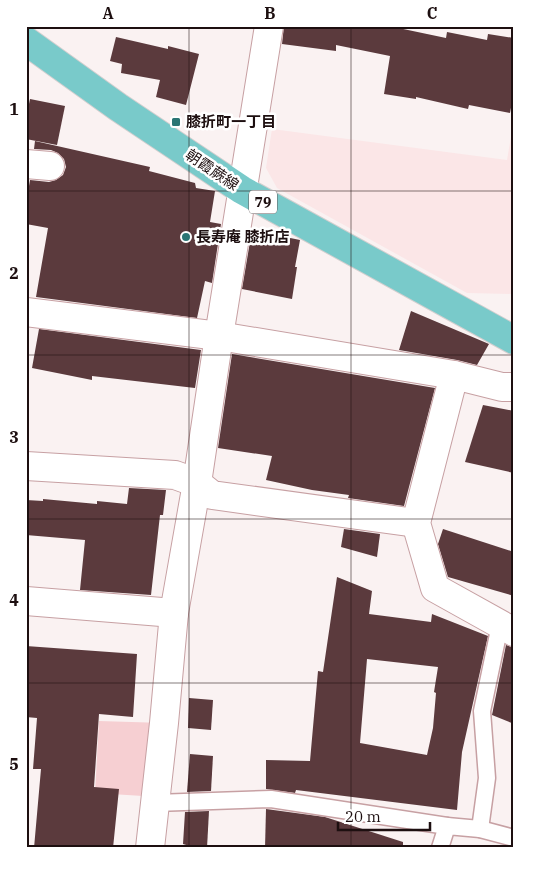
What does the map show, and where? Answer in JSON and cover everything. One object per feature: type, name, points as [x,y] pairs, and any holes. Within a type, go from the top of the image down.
[{"type":"main road","name":"朝霞蕨線","points":[[26,43],[242,190],[514,340]]},
{"type":"street","points":[[150,848],[174,613],[197,483],[269,26]]},
{"type":"street","points":[[26,312],[219,336],[454,375],[502,387],[514,387]]},
{"type":"street","points":[[454,375],[416,523],[435,588],[507,629]]},
{"type":"street","points":[[26,466],[175,475],[197,483],[212,495],[416,523]]},
{"type":"street","points":[[26,602],[174,613]]},
{"type":"lane","points":[[480,829],[486,778],[482,711],[507,629]]},
{"type":"lane","points":[[156,803],[271,799],[447,826],[480,829],[514,838]]},
{"type":"lane","points":[[440,848],[447,826]]},
{"type":"shaded area","points":[[514,119],[514,294],[467,293],[277,188],[266,168],[272,129],[507,160]]},
{"type":"shaded area","points":[[99,721],[164,723],[143,796],[95,793]]},
{"type":"building","points":[[284,26],[389,26],[446,38],[447,32],[487,40],[488,34],[514,38],[514,92],[510,113],[469,105],[468,109],[416,97],[416,99],[384,94],[390,56],[336,45],[336,51],[282,44]]},
{"type":"building","points":[[116,37],[168,49],[168,46],[199,54],[186,105],[156,97],[160,80],[121,73],[122,64],[110,61]]},
{"type":"building","points":[[30,99],[65,106],[57,145],[26,139],[26,118]]},
{"type":"building","points":[[35,141],[150,167],[149,171],[195,183],[196,188],[215,191],[210,222],[221,224],[212,283],[205,281],[197,318],[36,297],[48,228],[26,224],[26,204],[30,180],[49,182],[56,180],[63,175],[66,167],[64,159],[58,153],[51,150],[34,149]]},
{"type":"building","points":[[252,230],[300,240],[292,299],[242,289]]},
{"type":"building","points":[[411,311],[489,344],[477,365],[399,350]]},
{"type":"building","points":[[39,329],[201,350],[195,388],[92,376],[92,380],[32,368]]},
{"type":"building","points":[[232,354],[435,388],[404,506],[348,498],[349,495],[312,490],[266,480],[272,456],[218,448]]},
{"type":"building","points":[[483,405],[514,411],[514,473],[465,462]]},
{"type":"building","points":[[129,488],[166,490],[163,515],[160,515],[151,595],[80,590],[85,540],[26,535],[26,500],[43,501],[43,499],[97,504],[97,501],[127,504]]},
{"type":"building","points":[[344,529],[380,534],[377,557],[341,547]]},
{"type":"building","points":[[443,529],[514,552],[514,596],[448,577],[438,544]]},
{"type":"building","points":[[337,577],[372,591],[369,614],[431,622],[432,614],[488,636],[462,752],[457,810],[296,790],[295,793],[266,789],[266,760],[310,761],[318,671],[323,672]],"holes":[[[367,659],[438,667],[434,692],[436,693],[433,728],[427,755],[360,743]]]},
{"type":"building","points":[[506,645],[514,648],[514,724],[492,715]]},
{"type":"building","points":[[26,646],[137,654],[133,717],[99,714],[94,787],[119,789],[113,848],[34,848],[41,769],[33,769],[37,718],[26,717]]},
{"type":"building","points":[[189,698],[213,700],[211,730],[188,728]]},
{"type":"building","points":[[190,754],[213,756],[211,791],[187,792]]},
{"type":"building","points":[[266,809],[325,817],[403,842],[403,848],[265,848]]},
{"type":"building","points":[[209,811],[207,848],[196,848],[183,844],[185,812]]},
{"type":"place","name":"膝折町一丁目","points":[[176,122]]},
{"type":"place","name":"長寿庵 膝折店","points":[[186,237]]}]
